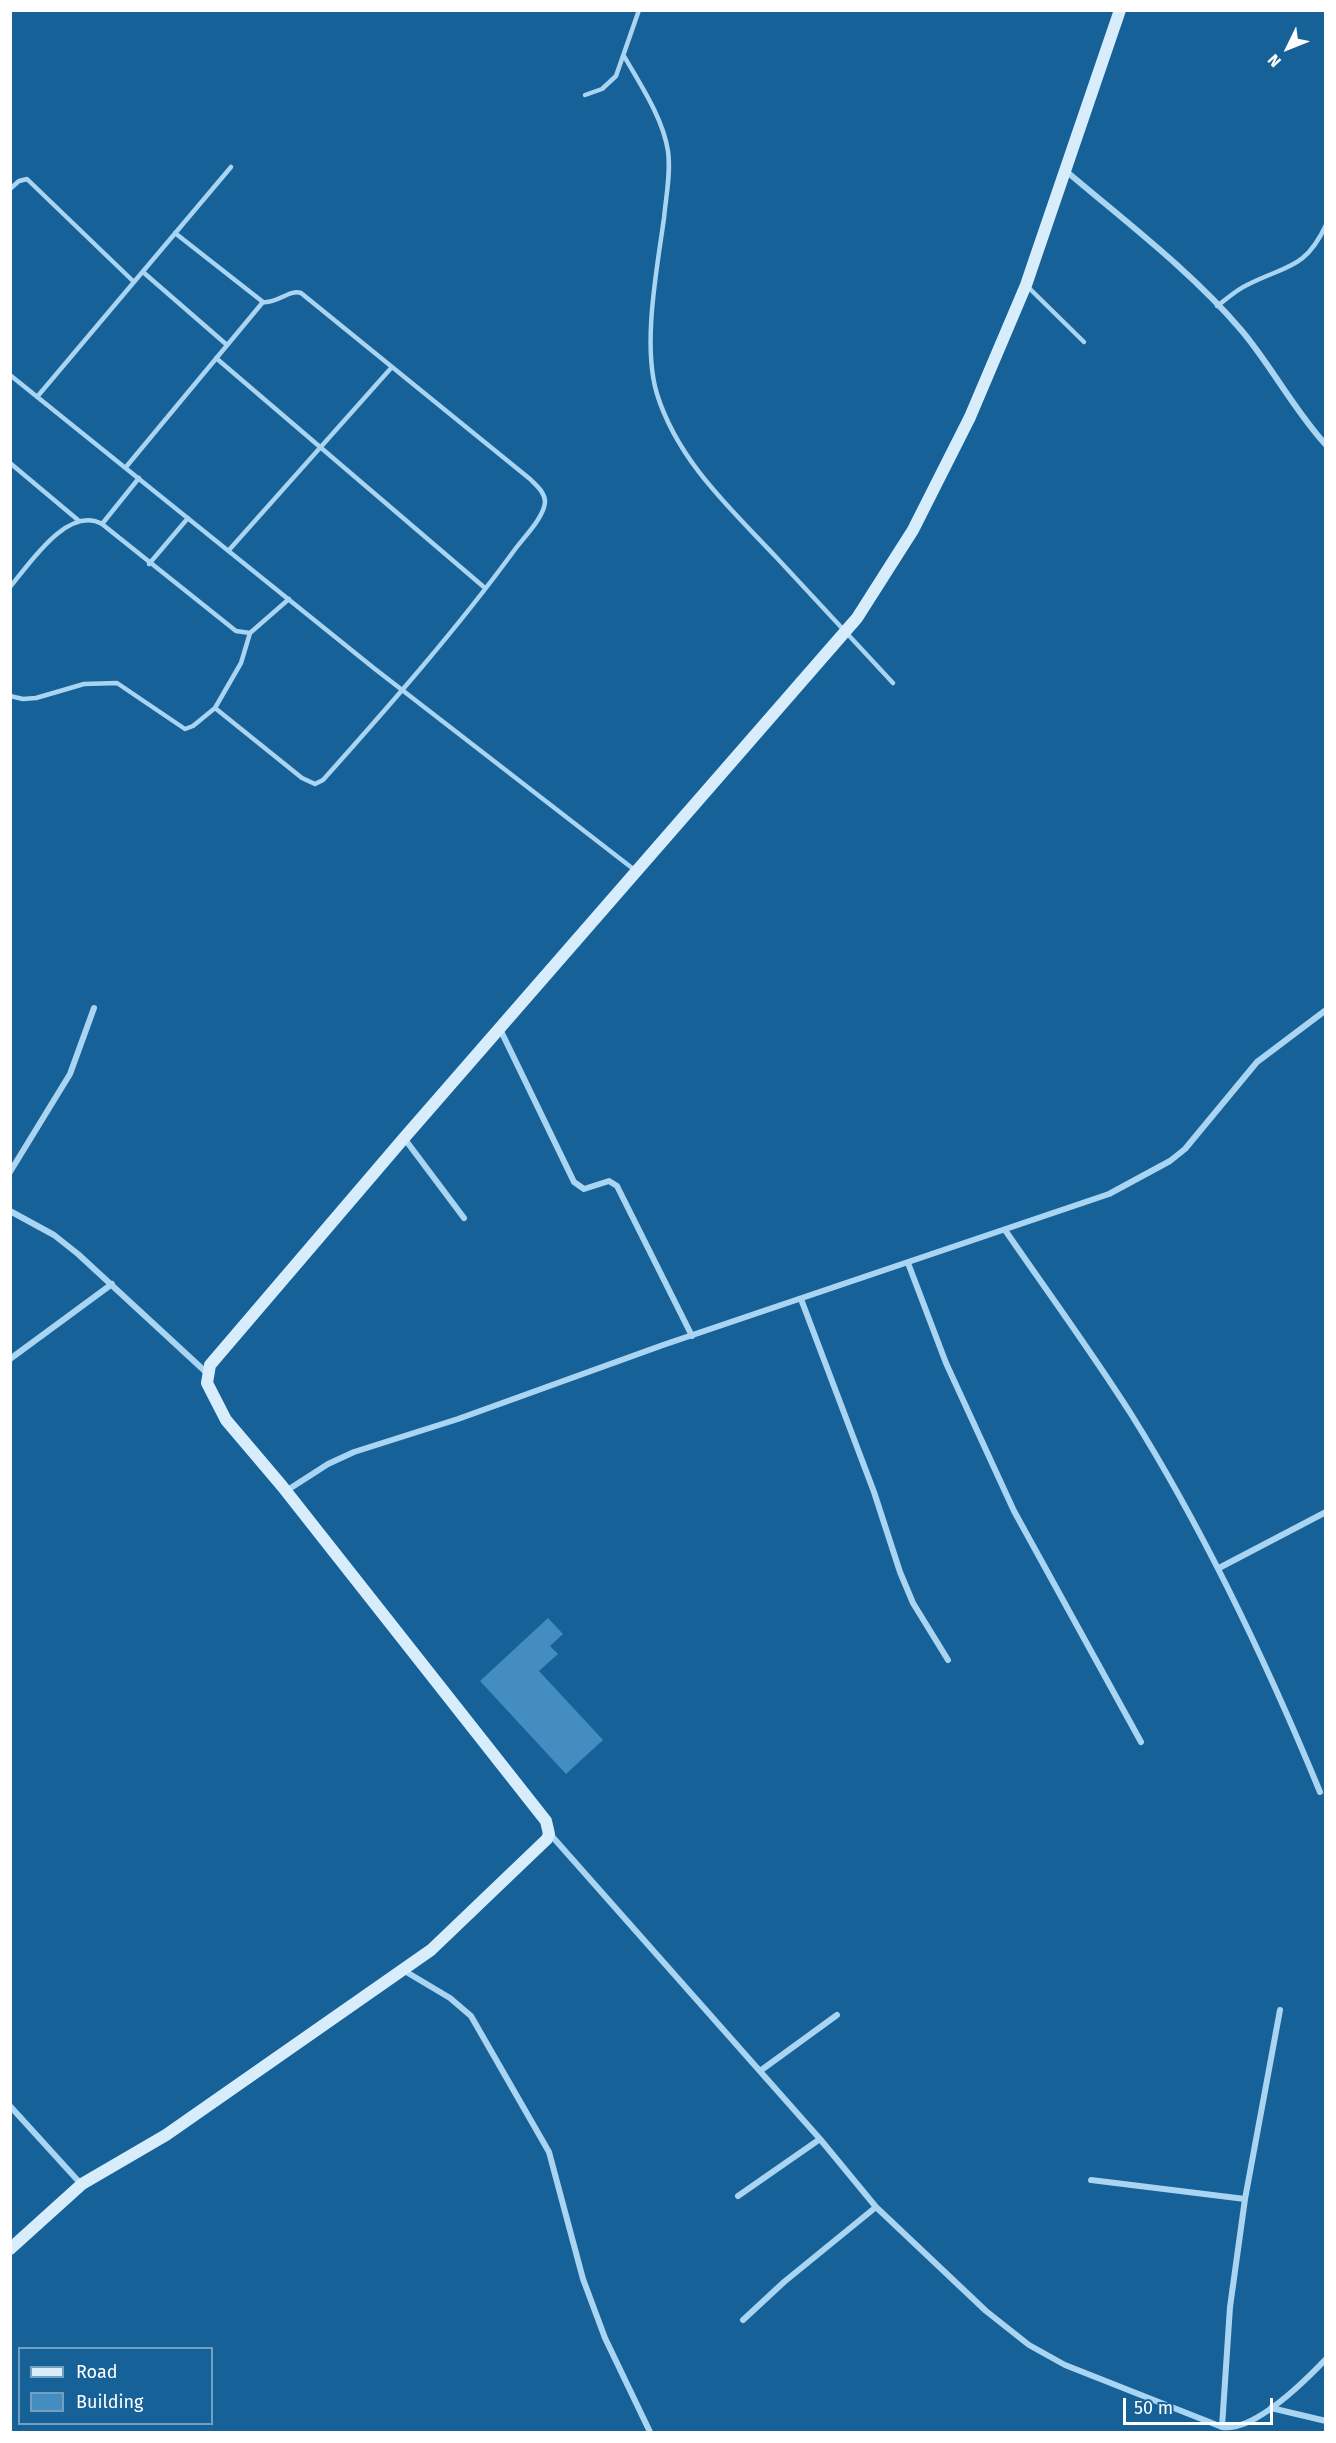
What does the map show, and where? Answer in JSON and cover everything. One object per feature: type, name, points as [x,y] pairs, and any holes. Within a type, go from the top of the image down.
[{"type":"main road","points":[[10,2249],[82,2184],[166,2135],[431,1950],[549,1834],[546,1821],[286,1491],[226,1420],[207,1383],[208,1374],[216,1355],[846,632],[913,530],[970,417],[1026,285],[1116,12]]},
{"type":"street","points":[[1065,171],[1164,254],[1240,330],[1280,379],[1326,445]]},
{"type":"street","points":[[10,1172],[70,1074],[94,1008]]},
{"type":"street","points":[[286,1491],[328,1464],[354,1452],[458,1419],[692,1336],[1109,1194],[1170,1161],[1204,1128],[1257,1062],[1326,1010]]},
{"type":"street","points":[[500,1029],[574,1182],[584,1189],[609,1181],[617,1186],[692,1336]]},
{"type":"street","points":[[404,1138],[464,1218]]},
{"type":"street","points":[[10,1211],[54,1235],[112,1284],[208,1374]]},
{"type":"street","points":[[1005,1230],[1130,1413],[1219,1568],[1240,1607],[1320,1792]]},
{"type":"street","points":[[908,1263],[946,1363],[1014,1511],[1141,1742]]},
{"type":"street","points":[[10,1359],[112,1284]]},
{"type":"street","points":[[801,1299],[874,1492],[900,1572],[913,1603],[948,1660]]},
{"type":"street","points":[[1219,1568],[1326,1512]]},
{"type":"street","points":[[549,1834],[760,2071],[876,2206],[986,2311],[1029,2345],[1065,2365],[1237,2431],[1271,2408],[1326,2360]]},
{"type":"street","points":[[403,1970],[450,1998],[471,2016],[549,2152],[583,2279],[605,2338],[650,2433]]},
{"type":"street","points":[[1222,2427],[1230,2307],[1245,2199],[1280,2010]]},
{"type":"street","points":[[760,2071],[837,2015]]},
{"type":"street","points":[[10,2106],[82,2184]]},
{"type":"street","points":[[738,2196],[819,2139]]},
{"type":"street","points":[[1091,2180],[1245,2199]]},
{"type":"street","points":[[743,2320],[784,2282],[876,2206]]},
{"type":"street","points":[[1271,2408],[1326,2421]]},
{"type":"lane","points":[[585,95],[610,84],[624,56],[639,10]]},
{"type":"lane","points":[[624,56],[642,86],[668,149],[669,185],[655,286],[651,354],[657,393],[672,434],[686,458],[721,499],[893,683]]},
{"type":"lane","points":[[37,397],[231,167]]},
{"type":"lane","points":[[10,189],[22,179],[27,179],[134,282]]},
{"type":"lane","points":[[1217,306],[1245,286],[1283,270],[1301,259],[1317,244],[1326,225]]},
{"type":"lane","points":[[176,233],[263,302],[271,303],[298,291],[542,491],[545,502],[539,516],[485,588],[404,689],[323,780],[315,784],[302,778],[216,708]]},
{"type":"lane","points":[[143,272],[227,345]]},
{"type":"lane","points":[[1026,285],[1084,342]]},
{"type":"lane","points":[[126,467],[263,302]]},
{"type":"lane","points":[[216,357],[485,588]]},
{"type":"lane","points":[[229,550],[392,367]]},
{"type":"lane","points":[[10,375],[289,599],[636,871]]},
{"type":"lane","points":[[10,463],[78,520]]},
{"type":"lane","points":[[102,524],[139,478]]},
{"type":"lane","points":[[149,564],[188,518]]},
{"type":"lane","points":[[10,587],[56,536],[78,520],[94,520],[102,524],[225,625],[236,632],[250,633]]},
{"type":"lane","points":[[10,696],[23,699],[36,698],[84,684],[117,683],[185,729],[194,726],[216,708],[241,663],[250,633],[289,599]]},
{"type":"building","points":[[548,1618],[563,1634],[550,1646],[558,1654],[539,1671],[603,1740],[566,1774],[480,1681]]}]
